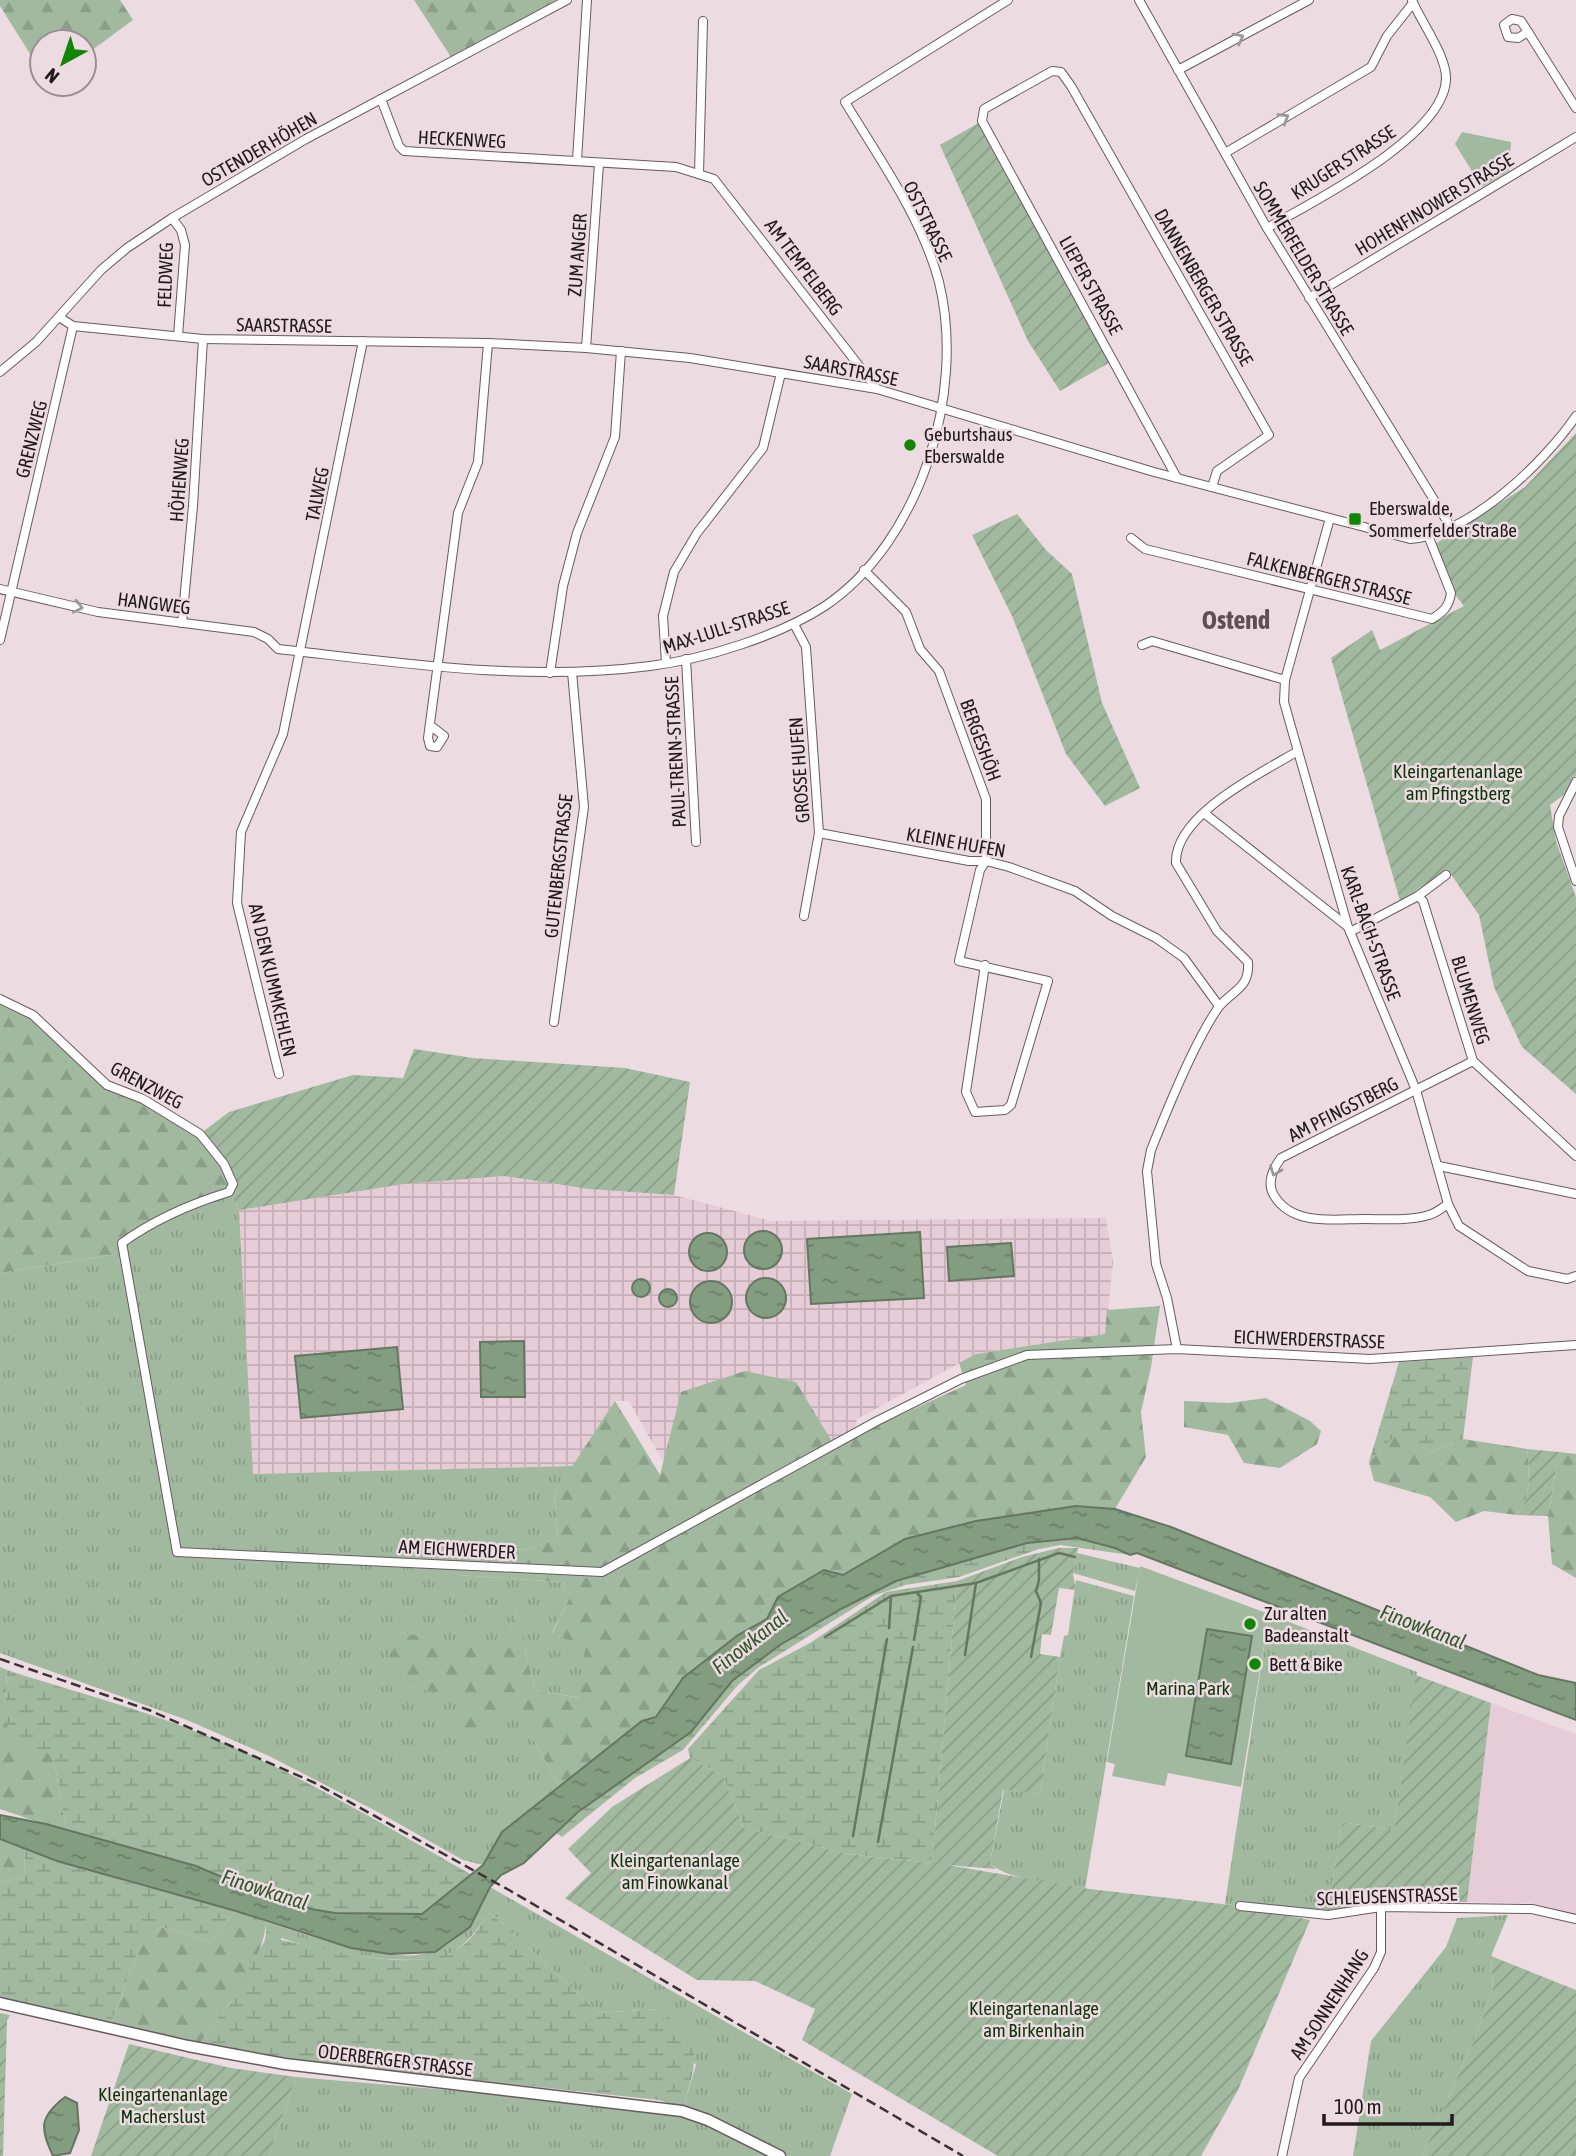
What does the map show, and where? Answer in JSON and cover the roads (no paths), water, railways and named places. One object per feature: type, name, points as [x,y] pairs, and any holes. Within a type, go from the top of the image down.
[{"type":"main road","name":"ODERBERGER STRASSE","points":[[0,2003],[188,2046],[285,2064],[682,2111],[708,2120],[780,2156]]},
{"type":"street","name":"OSTENDER HÖHEN","points":[[0,372],[60,317],[102,270],[172,218],[381,99],[567,0]]},
{"type":"street","points":[[577,160],[587,0]]},
{"type":"street","name":"OSTSTRASSE","points":[[943,407],[946,322],[936,275],[909,214],[845,102],[1009,0]]},
{"type":"street","name":"SOMMERFELDER STRASSE","points":[[1139,0],[1267,229],[1450,526]]},
{"type":"street","points":[[1178,70],[1309,0]]},
{"type":"street","points":[[1225,153],[1371,67],[1387,36],[1413,1]]},
{"type":"street","name":"KRUGER STRASSE","points":[[1267,229],[1387,156],[1425,123],[1436,109],[1444,94],[1446,76],[1413,1]]},
{"type":"street","points":[[699,174],[703,21]]},
{"type":"street","points":[[1528,32],[1576,108]]},
{"type":"street","name":"DANNENBERGER STRASSE","points":[[984,108],[1052,71],[1061,72],[1071,86],[1269,435],[1217,471],[1212,487]]},
{"type":"street","name":"HECKENWEG","points":[[381,99],[398,146],[404,151],[577,160]]},
{"type":"street","name":"LIEPER STRASSE","points":[[984,108],[982,121],[1177,478]]},
{"type":"street","name":"HOHENFINOWER STRASSE","points":[[1309,298],[1576,137]]},
{"type":"street","name":"AM TEMPELBERG","points":[[577,160],[599,164],[676,167],[714,179],[726,191],[877,389]]},
{"type":"street","name":"ZUM ANGER","points":[[586,348],[599,164]]},
{"type":"street","name":"FELDWEG","points":[[172,218],[181,230],[185,245],[178,336]]},
{"type":"street","name":"SAARSTRASSE","points":[[60,317],[73,326],[203,339],[488,343],[586,348],[690,358],[877,389],[943,407],[1032,438],[1177,478],[1410,539],[1429,538]]},
{"type":"street","name":"GRENZWEG","points":[[0,640],[73,326]]},
{"type":"street","name":"HÖHENWEG","points":[[182,623],[194,506],[203,339]]},
{"type":"street","name":"TALWEG","points":[[301,652],[363,341]]},
{"type":"street","points":[[431,726],[458,513],[478,462],[488,343]]},
{"type":"street","points":[[550,673],[563,586],[577,533],[615,437],[621,351]]},
{"type":"street","name":"PAUL-TRENN-STRASSE","points":[[666,663],[663,616],[674,572],[697,533],[763,448],[781,373]]},
{"type":"street","name":"MAX-LULL-STRASSE","points":[[301,652],[438,667],[572,672],[686,659],[794,624],[827,604],[864,570],[909,506],[921,480],[943,407]]},
{"type":"street","points":[[1429,538],[1482,508],[1523,477],[1550,451],[1576,416]]},
{"type":"street","name":"KARL-BACH-STRASSE","points":[[1329,518],[1285,680],[1284,702],[1349,929],[1416,1090],[1448,1204],[1458,1226],[1528,1271],[1567,1279],[1576,1276]]},
{"type":"street","name":"FALKENBERGER STRASSE","points":[[1131,538],[1145,550],[1432,619],[1450,603],[1451,593],[1429,538]]},
{"type":"street","name":"BERGESHÖH","points":[[864,570],[906,612],[920,649],[939,671],[986,799],[986,861],[980,870],[959,961],[985,965],[1048,981],[1011,1104],[1005,1110],[975,1112],[965,1092],[985,965]]},
{"type":"street","name":"HANGWEG","points":[[0,589],[98,612],[254,632],[268,639],[278,649],[301,652]]},
{"type":"street","name":"GROSSE HUFEN","points":[[794,624],[806,647],[819,833],[804,916]]},
{"type":"street","points":[[1142,645],[1152,641],[1285,680]]},
{"type":"street","name":"AN DEN KUMMKEHLEN","points":[[279,1074],[237,903],[237,874],[242,832],[283,734],[301,652]]},
{"type":"street","name":"PAUL-TRENN-STRASSE","points":[[686,659],[696,842]]},
{"type":"street","name":"GUTENBERGSTRASSE","points":[[554,1021],[584,807],[572,672]]},
{"type":"street","points":[[1177,1349],[1167,1298],[1156,1264],[1147,1171],[1151,1150],[1219,1006],[1244,985],[1249,973],[1248,962],[1217,931],[1176,863],[1175,850],[1184,831],[1204,814],[1246,782],[1298,751]]},
{"type":"street","points":[[1576,782],[1559,816],[1558,827],[1576,881]]},
{"type":"street","points":[[1204,814],[1349,929],[1418,896],[1446,875]]},
{"type":"street","name":"KLEINE HUFEN","points":[[819,833],[969,861],[986,861],[1075,891],[1156,938],[1184,958],[1200,976],[1219,1006]]},
{"type":"street","name":"BLUMENWEG","points":[[1418,896],[1423,901],[1472,1061],[1576,1156]]},
{"type":"street","name":"GRENZWEG","points":[[0,999],[33,1015],[107,1085],[143,1099],[200,1133],[224,1164],[233,1184]]},
{"type":"street","name":"AM PFINGSTBERG","points":[[1448,1204],[1431,1214],[1405,1219],[1303,1217],[1283,1208],[1271,1191],[1271,1176],[1280,1158],[1472,1061]]},
{"type":"street","points":[[1439,1166],[1576,1194]]},
{"type":"street","name":"AM EICHWERDER","points":[[233,1184],[229,1192],[197,1202],[149,1224],[122,1243],[177,1552],[602,1572],[877,1421],[961,1379],[1027,1355],[1124,1351]]},
{"type":"street","name":"EICHWERDERSTRASSE","points":[[1124,1351],[1177,1349],[1370,1359],[1576,1345]]},
{"type":"street","name":"SCHLEUSENSTRASSE","points":[[1240,1906],[1328,1915],[1381,1908],[1532,1909],[1576,1919]]},
{"type":"street","name":"AM SONNENHANG","points":[[1282,2156],[1299,2078],[1374,1968],[1381,1952],[1381,1908]]},
{"type":"water","points":[[763,1231],[777,1236],[782,1250],[777,1264],[763,1269],[749,1264],[744,1250],[749,1236]]},
{"type":"water","points":[[920,1232],[924,1298],[811,1304],[807,1239]]},
{"type":"water","points":[[708,1233],[721,1239],[727,1252],[721,1265],[708,1271],[695,1265],[689,1252],[695,1239]]},
{"type":"water","points":[[1011,1243],[1014,1276],[949,1281],[947,1247]]},
{"type":"water","points":[[766,1278],[774,1279],[780,1284],[785,1290],[785,1306],[780,1312],[774,1317],[766,1318],[758,1317],[752,1312],[747,1306],[746,1298],[747,1290],[752,1284],[758,1279]]},
{"type":"water","points":[[637,1279],[645,1279],[650,1288],[648,1295],[637,1297],[632,1292],[632,1284]]},
{"type":"water","points":[[711,1281],[726,1287],[732,1302],[726,1317],[711,1323],[696,1317],[690,1302],[696,1287]]},
{"type":"water","points":[[664,1289],[672,1289],[677,1298],[675,1305],[664,1307],[659,1302],[659,1294]]},
{"type":"water","points":[[524,1341],[525,1397],[481,1397],[480,1342]]},
{"type":"water","points":[[397,1347],[403,1409],[301,1418],[295,1356]]},
{"type":"water","name":"Finowkanal","points":[[1076,1506],[1115,1509],[1171,1527],[1538,1675],[1576,1683],[1576,1720],[1137,1553],[1130,1555],[1077,1538],[1027,1543],[896,1581],[780,1645],[732,1681],[691,1732],[578,1812],[524,1863],[501,1875],[490,1887],[470,1927],[435,1952],[390,1954],[351,1948],[236,1911],[57,1861],[0,1839],[0,1815],[46,1824],[196,1866],[311,1909],[335,1913],[422,1914],[483,1865],[502,1832],[642,1721],[656,1717],[683,1678],[738,1635],[767,1619],[778,1597],[824,1570],[843,1575],[905,1539],[976,1521]]},
{"type":"water","points":[[1207,1629],[1252,1636],[1231,1764],[1186,1756]]},
{"type":"water","points":[[65,2097],[77,2103],[79,2130],[70,2153],[53,2156],[44,2124],[50,2111]]},
{"type":"waterway","points":[[825,1637],[891,1596],[976,1583],[1059,1553],[1075,1557]]},
{"type":"waterway","points":[[1031,1657],[1041,1603],[1036,1591],[1039,1559]]},
{"type":"waterway","points":[[965,1655],[976,1583]]},
{"type":"waterway","points":[[914,1640],[921,1597],[917,1593]]},
{"type":"waterway","points":[[889,1628],[891,1597]]},
{"type":"waterway","points":[[853,1836],[887,1639]]},
{"type":"waterway","points":[[878,1842],[913,1647]]},
{"type":"railway","points":[[0,1659],[149,1710],[315,1783],[509,1890],[963,2156]]},
{"type":"place","name":"Geburtshaus Eberswalde","points":[[910,445]]},
{"type":"place","name":"Eberswalde, Sommerfelder Straße","points":[[1355,519]]},
{"type":"place","name":"Zur alten Badeanstalt","points":[[1250,1624]]},
{"type":"place","name":"Bett & Bike","points":[[1255,1664]]},
{"type":"district","name":"Ostend","points":[[1236,620]]},
{"type":"park label","name":"Kleingartenanlage am Pfingstberg","points":[[1458,782]]},
{"type":"park label","name":"Marina Park","points":[[1188,1688]]},
{"type":"park label","name":"Kleingartenanlage am Finowkanal","points":[[675,1871]]},
{"type":"park label","name":"Kleingartenanlage am Birkenhain","points":[[1034,2019]]},
{"type":"park label","name":"Kleingartenanlage Macherslust","points":[[163,2105]]}]
